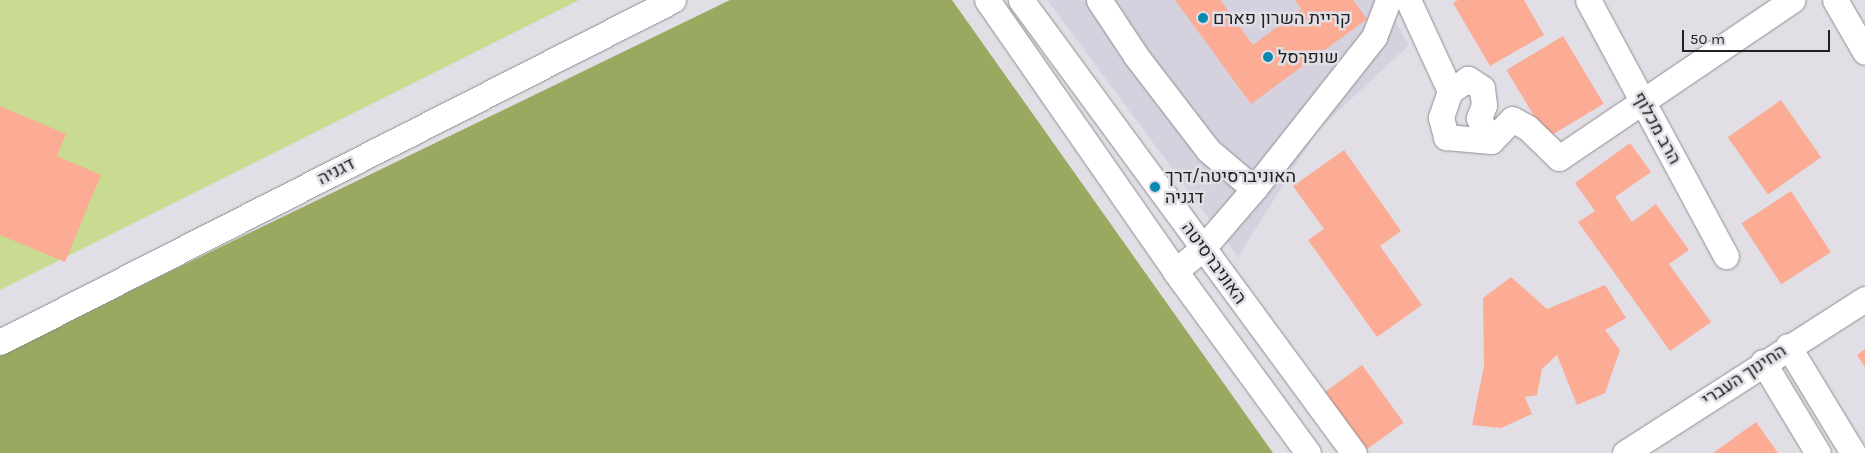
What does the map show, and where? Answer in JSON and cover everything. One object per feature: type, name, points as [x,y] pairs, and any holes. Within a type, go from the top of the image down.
[{"type":"street","name":"דגניה","points":[[0,342],[673,0]]},
{"type":"street","name":"האוניברסיטה","points":[[987,0],[1175,271],[1308,453]]},
{"type":"street","name":"האוניברסיטה","points":[[1021,0],[1354,453]]},
{"type":"street","points":[[1099,0],[1136,56],[1208,150],[1254,188]]},
{"type":"street","points":[[1175,271],[1203,248],[1254,188],[1374,37],[1388,0]]},
{"type":"street","points":[[1408,0],[1450,91]]},
{"type":"street","name":"הרב מכלוף","points":[[1588,0],[1726,256]]},
{"type":"street","points":[[1490,141],[1512,119],[1528,128],[1559,158],[1792,0]]},
{"type":"street","points":[[1835,0],[1865,52]]},
{"type":"street","points":[[1468,79],[1482,88],[1484,105],[1479,118],[1490,141],[1446,137],[1441,117],[1450,91],[1468,79]]},
{"type":"street","name":"החינוך העברי","points":[[1626,453],[1763,362],[1865,299]]},
{"type":"street","points":[[1788,346],[1853,453]]},
{"type":"street","points":[[1763,362],[1818,453]]},
{"type":"shaded area","points":[[1047,0],[1384,0],[1409,45],[1318,130],[1238,257]]},
{"type":"green space","points":[[0,0],[579,0],[0,290]]},
{"type":"green space","points":[[730,0],[952,0],[1273,453],[0,453],[0,354]]},
{"type":"building","points":[[1175,0],[1220,0],[1253,45],[1301,9],[1295,0],[1353,0],[1367,19],[1251,104]]},
{"type":"building","points":[[1458,0],[1524,0],[1544,35],[1490,66],[1453,3]]},
{"type":"building","points":[[1563,36],[1604,104],[1547,138],[1506,70]]},
{"type":"building","points":[[1781,100],[1821,157],[1768,195],[1728,137]]},
{"type":"building","points":[[0,106],[66,134],[57,156],[101,175],[65,262],[0,235]]},
{"type":"building","points":[[1630,143],[1651,172],[1615,197],[1632,222],[1656,204],[1689,250],[1669,264],[1711,322],[1670,351],[1578,222],[1595,211],[1575,183]]},
{"type":"building","points":[[1344,150],[1401,231],[1380,246],[1422,305],[1377,337],[1308,240],[1324,229],[1293,186]]},
{"type":"building","points":[[1791,191],[1831,252],[1781,284],[1742,223]]},
{"type":"building","points":[[1511,277],[1547,309],[1605,285],[1626,318],[1605,330],[1620,350],[1605,393],[1577,405],[1557,355],[1542,369],[1537,395],[1525,397],[1532,414],[1501,428],[1472,425],[1484,366],[1483,298]]},
{"type":"building","points":[[1865,349],[1865,367],[1857,355]]},
{"type":"building","points":[[1362,365],[1404,422],[1362,453],[1320,396]]},
{"type":"building","points":[[1756,422],[1778,453],[1713,453]]},
{"type":"place","name":"קריית השרון פארם","points":[[1203,18]]},
{"type":"place","name":"שופרסל","points":[[1268,57]]},
{"type":"place","name":"האוניברסיטה/דרך דגניה","points":[[1155,187]]}]
